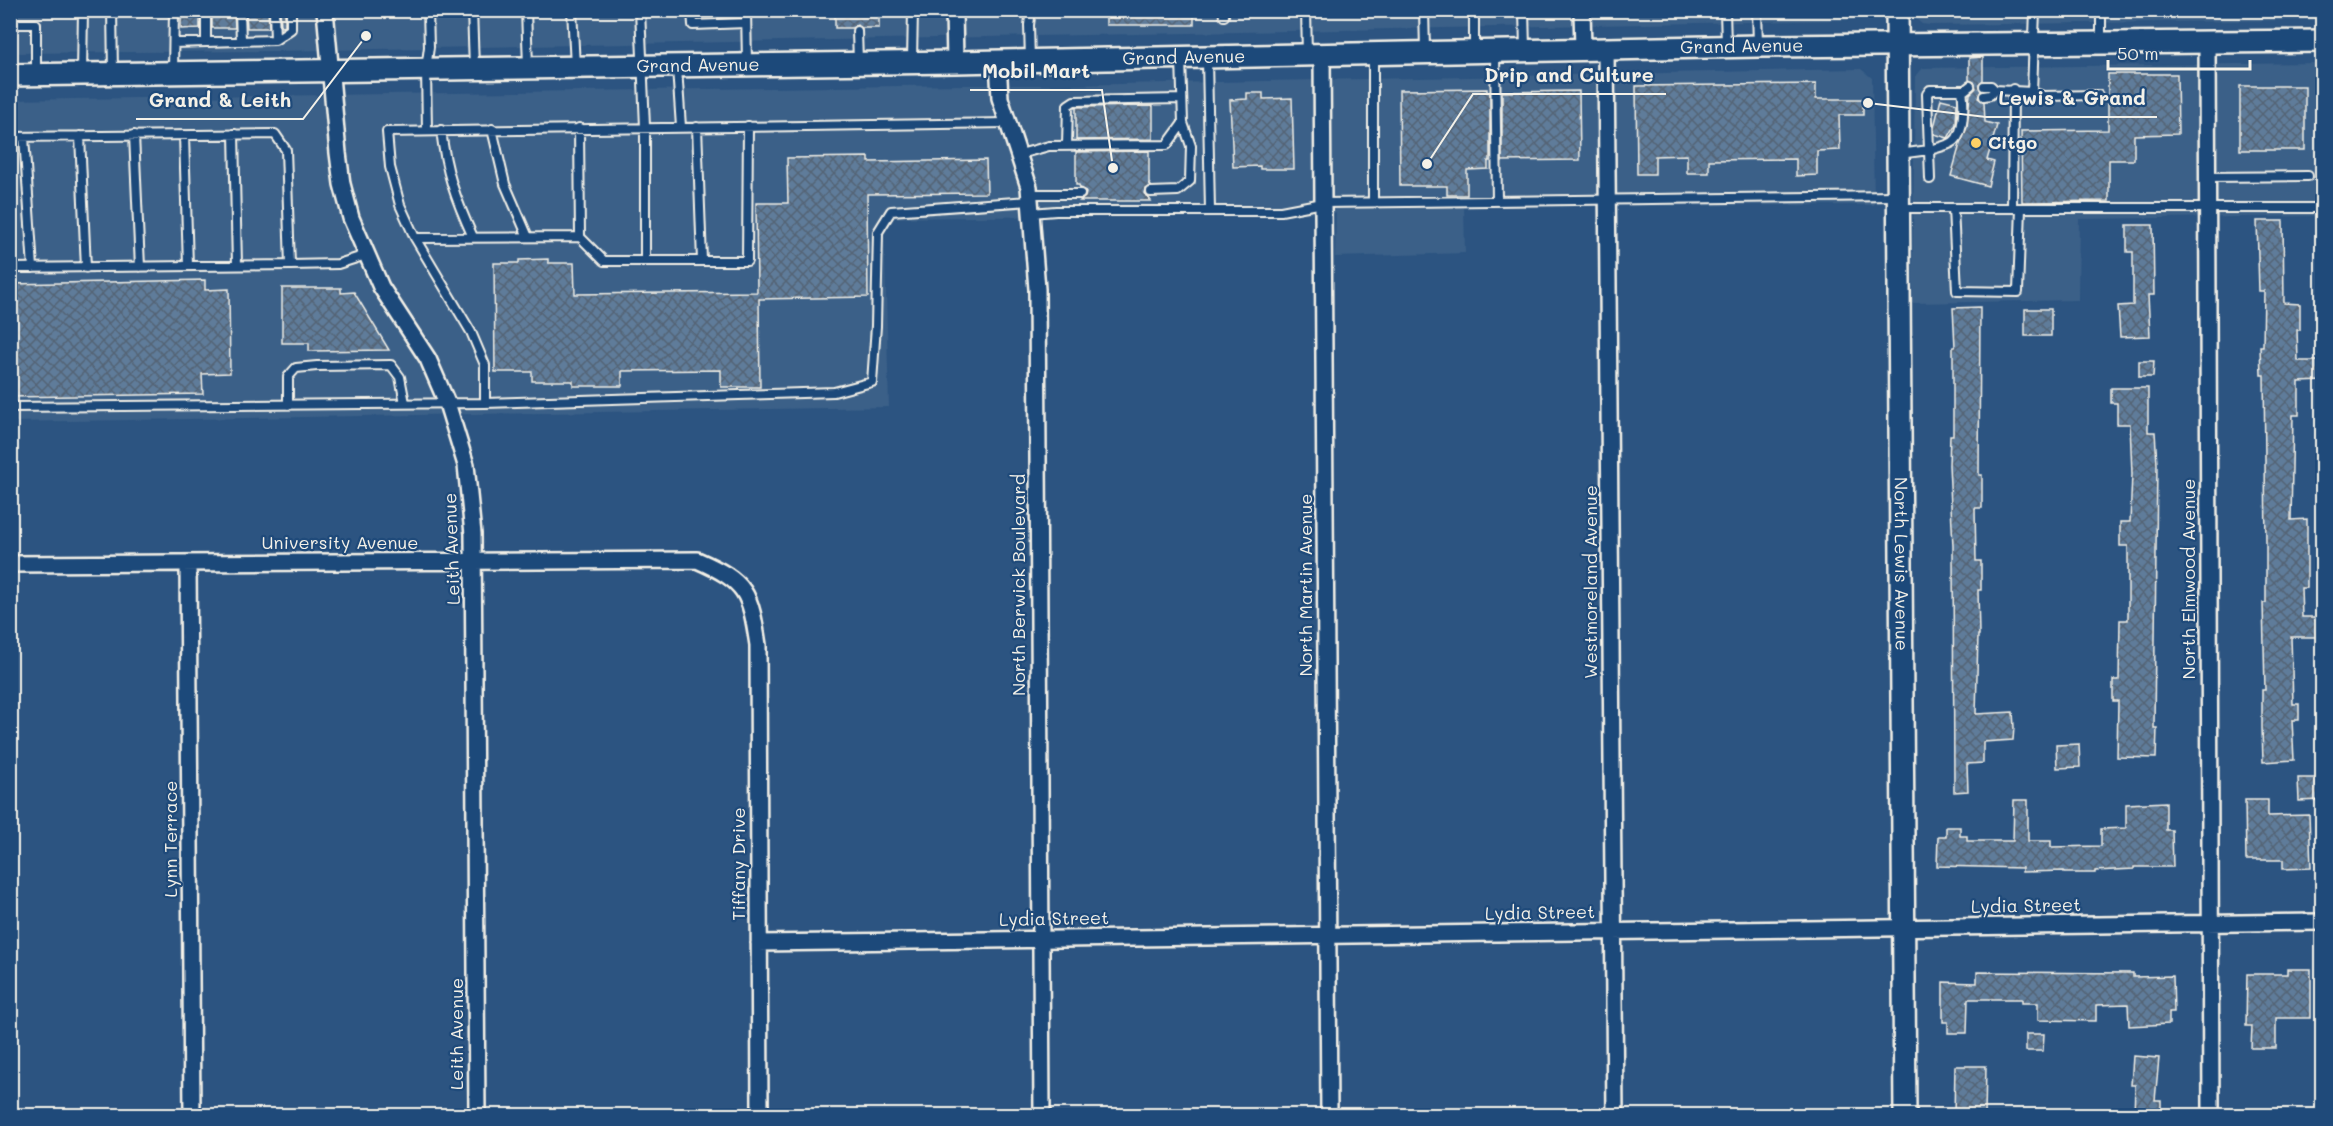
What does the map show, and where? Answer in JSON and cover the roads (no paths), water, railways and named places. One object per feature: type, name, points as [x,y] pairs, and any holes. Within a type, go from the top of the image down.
[{"type":"main road","name":"North Lewis Avenue","points":[[1897,10],[1905,1116]]},
{"type":"main road","name":"Grand Avenue","points":[[10,75],[956,62],[1726,46],[2322,41]]},
{"type":"street","name":"Leith Avenue","points":[[325,10],[342,184],[351,218],[381,286],[429,358],[447,403],[466,465],[473,522],[474,562],[477,1116]]},
{"type":"street","points":[[954,10],[956,62]]},
{"type":"street","points":[[1582,10],[1583,49]]},
{"type":"street","name":"North Elmwood Avenue","points":[[2207,42],[2211,1116]]},
{"type":"street","name":"Westmoreland Avenue","points":[[1606,49],[1615,1116]]},
{"type":"street","name":"North Martin Avenue","points":[[1315,54],[1323,203],[1329,1116]]},
{"type":"street","name":"North Berwick Boulevard","points":[[998,60],[1000,98],[1020,154],[1030,203],[1037,289],[1042,1116]]},
{"type":"street","name":"University Avenue","points":[[10,564],[697,560],[721,571],[744,590],[753,613]]},
{"type":"street","name":"Lynn Terrace","points":[[188,563],[192,1116]]},
{"type":"street","name":"Tiffany Drive","points":[[753,613],[758,645],[760,1116]]},
{"type":"street","name":"Lydia Street","points":[[759,943],[2322,922]]},
{"type":"lane","points":[[81,74],[82,10]]},
{"type":"lane","points":[[112,10],[113,74]]},
{"type":"lane","points":[[173,73],[174,10]]},
{"type":"lane","points":[[206,10],[206,42]]},
{"type":"lane","points":[[240,10],[241,41]]},
{"type":"lane","points":[[274,10],[275,40]]},
{"type":"lane","points":[[174,43],[275,40],[291,29],[291,10]]},
{"type":"lane","points":[[427,130],[428,10]]},
{"type":"lane","points":[[472,10],[474,68]]},
{"type":"lane","points":[[526,10],[528,68]]},
{"type":"lane","points":[[572,10],[575,67]]},
{"type":"lane","points":[[640,10],[645,128],[645,261]]},
{"type":"lane","points":[[692,10],[693,25],[746,23]]},
{"type":"lane","points":[[746,10],[748,64]]},
{"type":"lane","points":[[912,62],[913,10]]},
{"type":"lane","points":[[1030,60],[1031,10]]},
{"type":"lane","points":[[1306,10],[1315,54]]},
{"type":"lane","points":[[1424,10],[1425,52]]},
{"type":"lane","points":[[1474,10],[1484,51],[1497,201]]},
{"type":"lane","points":[[1524,10],[1525,50]]},
{"type":"lane","points":[[1725,10],[1726,46]]},
{"type":"lane","points":[[1757,10],[1759,46]]},
{"type":"lane","points":[[2032,92],[2036,44],[2035,10]]},
{"type":"lane","points":[[2101,10],[2101,43]]},
{"type":"lane","points":[[10,24],[36,24],[36,75]]},
{"type":"lane","points":[[857,31],[858,63]]},
{"type":"lane","points":[[1373,53],[1373,202]]},
{"type":"lane","points":[[1207,56],[1210,211]]},
{"type":"lane","points":[[1151,192],[1178,191],[1190,181],[1191,146],[1183,123],[1181,57]]},
{"type":"lane","points":[[676,66],[681,127]]},
{"type":"lane","points":[[1984,86],[1991,86],[1995,90]]},
{"type":"lane","points":[[1953,208],[1957,291],[2018,292],[2013,89]]},
{"type":"lane","points":[[1984,96],[1990,95],[1995,90],[2013,89],[2043,96],[2098,95]]},
{"type":"lane","points":[[1898,155],[1929,150],[1953,143],[1957,138],[1965,108],[1967,90],[1930,90],[1927,94],[1929,150],[1930,179]]},
{"type":"lane","points":[[1067,146],[1068,105],[1074,101],[1182,99]]},
{"type":"lane","points":[[485,403],[485,365],[471,332],[415,238],[400,205],[390,167],[387,132],[1008,123]]},
{"type":"lane","points":[[1020,154],[1049,146],[1167,145],[1183,123]]},
{"type":"lane","points":[[579,128],[580,237],[604,261],[747,261],[748,126]]},
{"type":"lane","points":[[697,127],[702,261]]},
{"type":"lane","points":[[492,129],[505,184],[528,237]]},
{"type":"lane","points":[[441,130],[444,155],[454,196],[473,237]]},
{"type":"lane","points":[[234,134],[237,265]]},
{"type":"lane","points":[[10,137],[275,134],[286,150],[290,265]]},
{"type":"lane","points":[[134,135],[141,267]]},
{"type":"lane","points":[[184,135],[188,266]]},
{"type":"lane","points":[[80,136],[86,268]]},
{"type":"lane","points":[[24,137],[33,268]]},
{"type":"lane","points":[[2207,177],[2308,176]]},
{"type":"lane","points":[[10,407],[485,403],[834,392],[872,382],[878,232],[891,211],[1030,203],[1080,194]]},
{"type":"lane","points":[[1030,203],[1056,211],[1281,211],[1323,203],[1608,200],[1898,202],[1953,208],[2322,207]]},
{"type":"lane","points":[[415,238],[580,237]]},
{"type":"lane","points":[[10,268],[338,264],[366,255]]},
{"type":"lane","points":[[288,405],[288,377],[296,368],[391,364],[400,377],[405,403]]},
{"type":"place","name":"Grand & Leith","points":[[366,36]]},
{"type":"place","name":"Lewis & Grand","points":[[1868,103]]},
{"type":"place","name":"Citgo","points":[[1976,143]]},
{"type":"place","name":"Drip and Culture","points":[[1427,164]]},
{"type":"place","name":"Mobil Mart","points":[[1113,168]]}]
